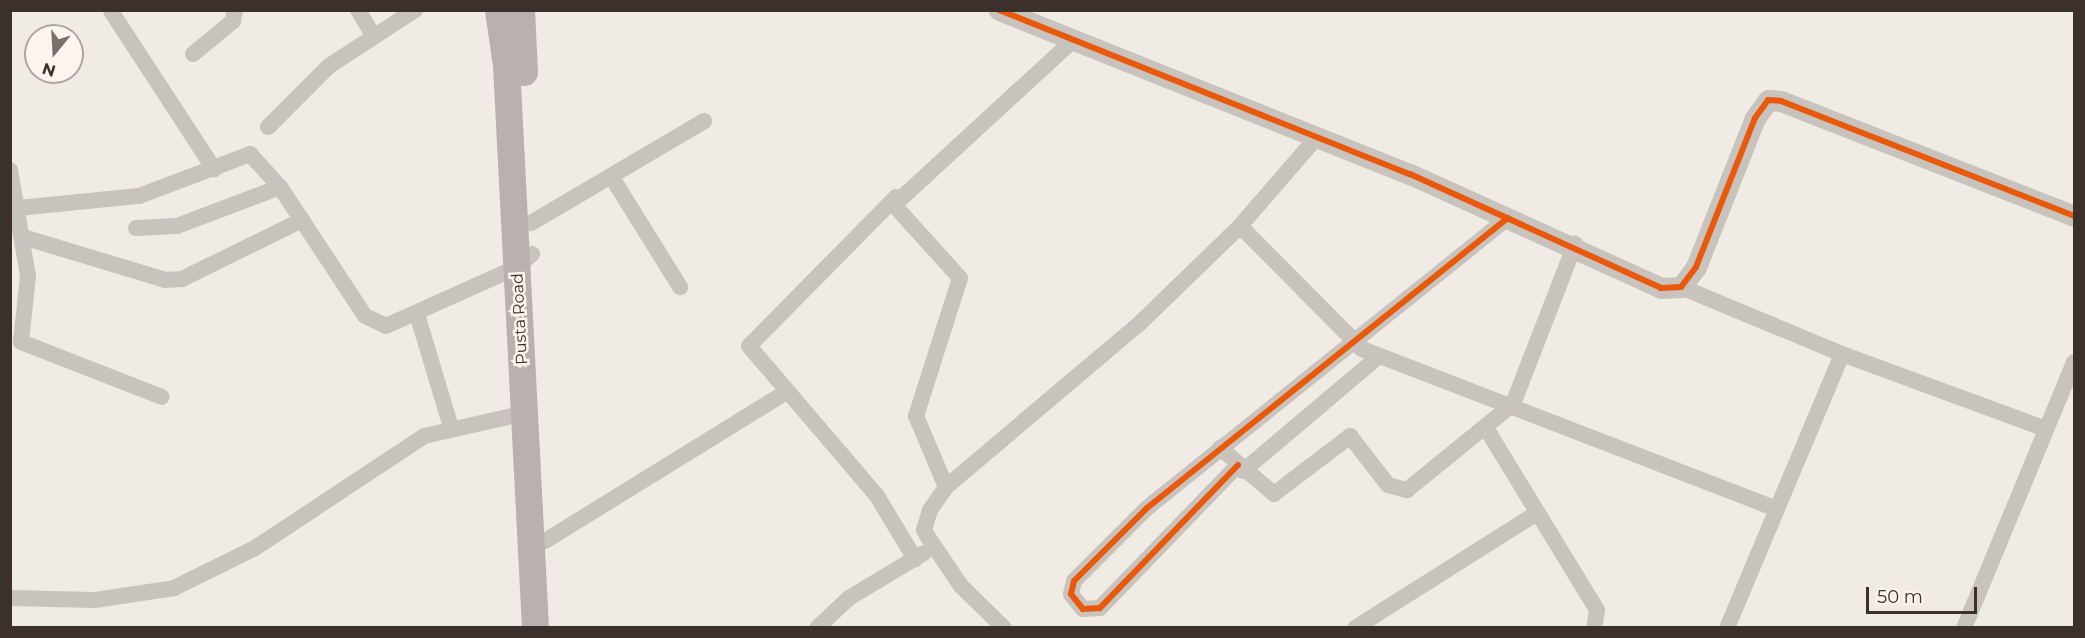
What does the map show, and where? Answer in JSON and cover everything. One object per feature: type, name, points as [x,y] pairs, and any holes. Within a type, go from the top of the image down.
[{"type":"main road","name":"Pusta Road","points":[[498,10],[525,260],[549,627]]},
{"type":"main road","name":"Pusta Road","points":[[522,10],[531,223],[525,260],[525,414],[535,627]]},
{"type":"street","points":[[193,54],[232,21],[235,10]]},
{"type":"street","points":[[358,10],[373,35]]},
{"type":"street","points":[[268,127],[329,66],[373,35],[416,10]]},
{"type":"street","points":[[999,10],[1071,42],[1318,136],[1508,218],[1575,244],[1661,288],[1681,287],[1842,354],[2046,429]]},
{"type":"street","points":[[111,11],[214,169]]},
{"type":"street","points":[[915,558],[877,496],[749,346],[896,197],[1071,42]]},
{"type":"street","points":[[1681,287],[1696,267],[1755,118],[1768,100],[1781,101],[2074,216]]},
{"type":"street","points":[[531,223],[704,121]]},
{"type":"street","points":[[1004,627],[961,586],[924,530],[925,520],[946,487],[1138,325],[1240,226],[1318,136]]},
{"type":"street","points":[[18,208],[139,195],[214,169],[230,158],[250,154],[280,187],[371,322],[386,327],[525,260]]},
{"type":"street","points":[[10,171],[23,237],[27,300],[21,342],[162,397]]},
{"type":"street","points":[[611,176],[680,286]]},
{"type":"street","points":[[136,228],[177,226],[280,187]]},
{"type":"street","points":[[896,197],[897,213],[960,278],[916,416],[946,487]]},
{"type":"street","points":[[1378,357],[1240,468],[1100,608],[1083,609],[1071,594],[1081,571],[1220,448],[1351,340],[1508,218]]},
{"type":"street","points":[[23,237],[173,279],[200,273],[302,220]]},
{"type":"street","points":[[1240,226],[1351,340],[1378,357],[1513,404],[1776,509]]},
{"type":"street","points":[[1220,448],[1240,468],[1274,494],[1350,436],[1388,485],[1407,490],[1513,404],[1575,244]]},
{"type":"street","points":[[417,314],[451,427]]},
{"type":"street","points":[[1727,627],[1842,354]]},
{"type":"street","points":[[1964,627],[2074,362]]},
{"type":"street","points":[[545,541],[786,392]]},
{"type":"street","points":[[10,598],[95,600],[174,588],[255,548],[397,450],[451,427],[525,414]]},
{"type":"street","points":[[1486,428],[1597,610],[1594,627]]},
{"type":"street","points":[[1355,627],[1538,513]]},
{"type":"street","points":[[817,627],[849,598],[935,547]]},
{"type":"cycle path","points":[[999,10],[1410,174],[1661,288],[1681,287],[1696,267],[1755,118],[1768,100],[1781,101],[2074,216]]},
{"type":"cycle path","points":[[1238,465],[1100,608],[1083,609],[1071,594],[1074,581],[1147,508],[1508,218]]}]
